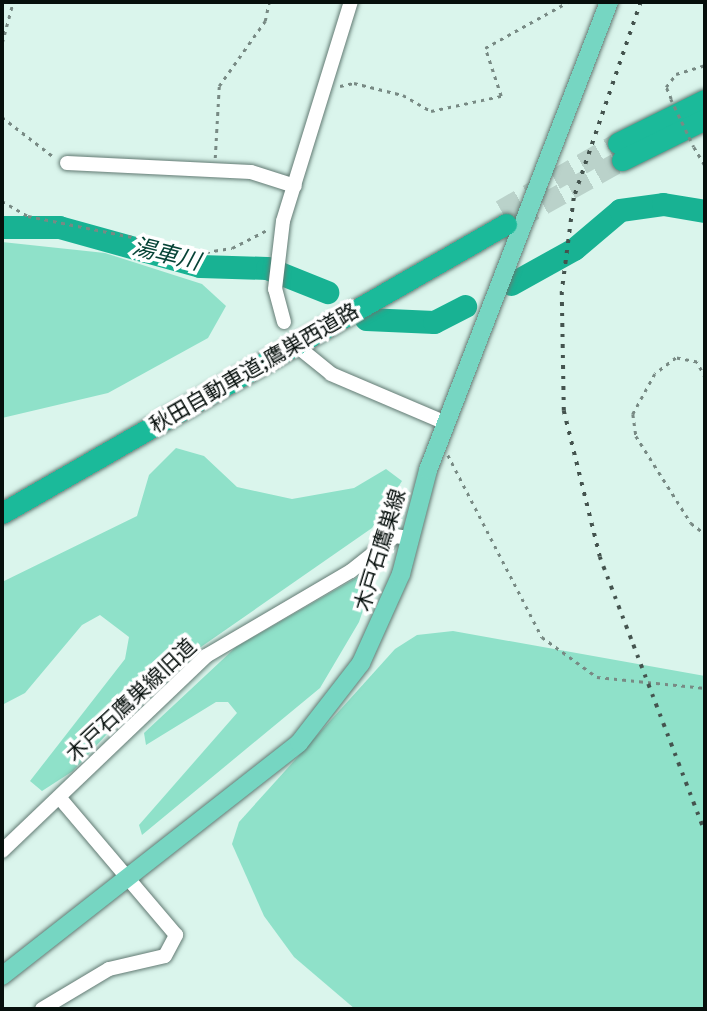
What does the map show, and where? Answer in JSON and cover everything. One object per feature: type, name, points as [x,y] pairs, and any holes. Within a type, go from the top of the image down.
[{"type":"highway","points":[[705,100],[620,152],[705,118]]},
{"type":"highway","name":"秋田自動車道;鷹巣西道路","points":[[2,497],[504,217],[2,513]]},
{"type":"main road","name":"木戸石鷹巣線","points":[[2,976],[126,882],[299,743],[335,701],[383,619],[437,445],[609,2]]},
{"type":"street","points":[[284,322],[275,289],[276,254],[320,91],[351,2]]},
{"type":"street","points":[[67,163],[215,168],[295,186]]},
{"type":"street","points":[[303,351],[331,374],[446,422]]},
{"type":"street","name":"木戸石鷹巣線旧道","points":[[2,851],[206,656],[351,572],[395,536],[410,538]]},
{"type":"street","points":[[42,1009],[109,969],[148,963],[173,947],[173,926],[150,898],[126,882],[60,798]]},
{"type":"path","points":[[2,43],[13,2]]},
{"type":"path","points":[[215,168],[219,86],[265,21],[270,2]]},
{"type":"path","points":[[320,91],[354,83],[403,95],[432,111],[501,96],[485,48],[568,2]]},
{"type":"path","points":[[705,65],[676,74],[666,87],[705,165]]},
{"type":"path","points":[[2,117],[67,163]]},
{"type":"path","points":[[2,201],[28,216],[206,252],[232,248],[283,221]]},
{"type":"path","points":[[705,378],[697,362],[676,358],[655,374],[633,414],[636,436],[691,523],[705,534]]},
{"type":"path","points":[[437,445],[451,458],[542,636],[597,677],[705,688]]},
{"type":"green space","points":[[2,242],[105,253],[202,284],[226,306],[208,338],[108,393],[2,418]]},
{"type":"green space","points":[[176,448],[204,456],[237,487],[292,499],[354,488],[386,469],[402,481],[372,528],[162,674],[73,771],[42,791],[30,781],[125,659],[129,637],[100,615],[82,625],[25,693],[2,705],[2,582],[137,516],[149,475]]},
{"type":"green space","points":[[361,575],[372,584],[359,622],[320,688],[142,835],[139,825],[237,713],[228,702],[216,702],[146,745],[144,733],[236,647]]},
{"type":"green space","points":[[453,631],[705,676],[705,1009],[355,1009],[294,957],[264,916],[232,844],[239,822],[395,649],[417,635]]},
{"type":"waterway","name":"湯車川","points":[[511,284],[574,249],[620,210],[663,204],[705,211]]},
{"type":"waterway","name":"湯車川","points":[[2,227],[59,227],[200,266],[267,268],[327,292]]},
{"type":"waterway","name":"湯車川","points":[[366,319],[434,322],[465,306]]},
{"type":"tunnel","points":[[501,210],[618,143]]},
{"type":"tunnel","points":[[516,219],[622,160]]},
{"type":"railway","points":[[641,2],[574,198],[562,292],[564,411],[600,557],[705,832]]}]
